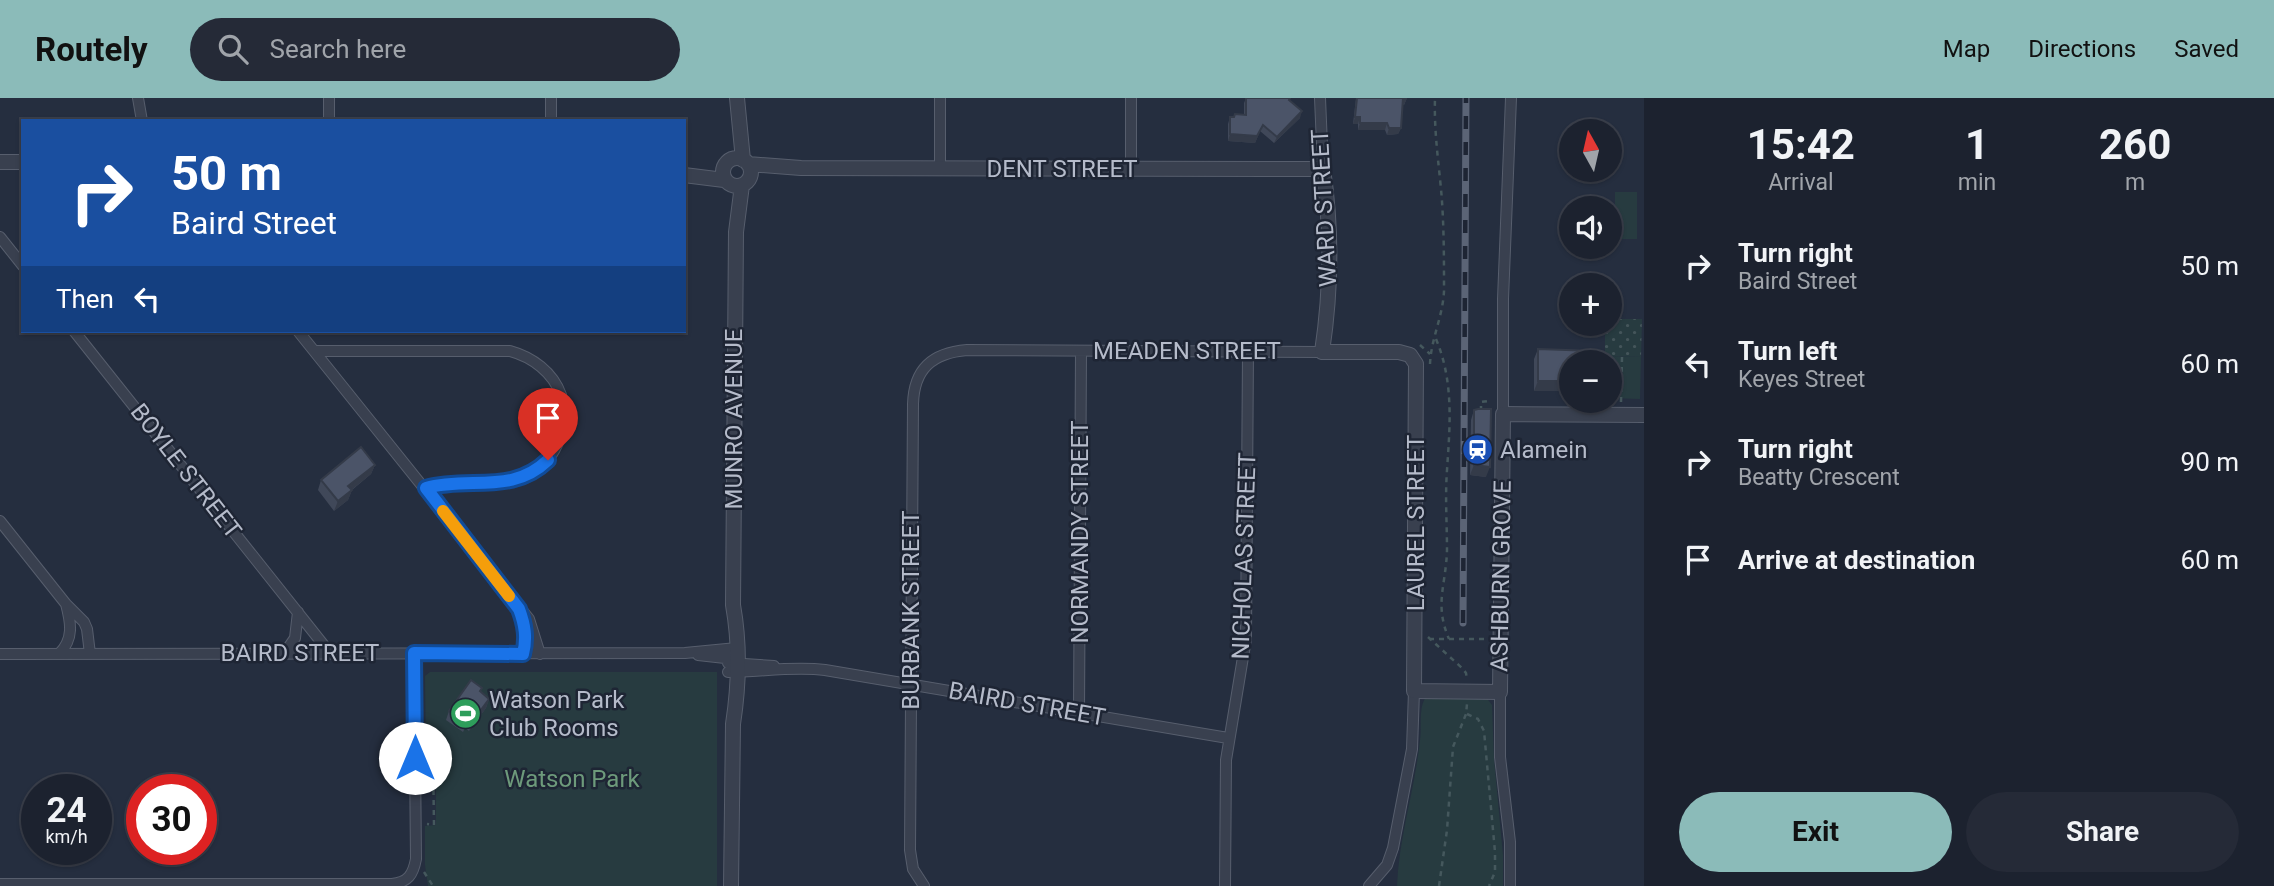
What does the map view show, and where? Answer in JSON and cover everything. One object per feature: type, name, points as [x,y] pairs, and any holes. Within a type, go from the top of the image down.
[{"type":"street","points":[[138,98],[142,119]]},
{"type":"street","points":[[329,98],[329,119]]},
{"type":"street","points":[[551,98],[551,119]]},
{"type":"street","points":[[940,98],[940,168]]},
{"type":"street","points":[[1131,98],[1131,169]]},
{"type":"street","name":"WARD STREET","points":[[1320,98],[1328,215],[1328,352]]},
{"type":"street","name":"ASHBURN GROVE","points":[[1510,886],[1510,842],[1500,757],[1500,639],[1503,299],[1511,98]]},
{"type":"street","name":"MUNRO AVENUE","points":[[731,886],[733,724],[737,698],[733,660],[737,626],[733,605],[737,103]]},
{"type":"street","points":[[0,162],[21,162]]},
{"type":"street","name":"DENT STREET","points":[[686,173],[801,168],[1323,169]]},
{"type":"street","points":[[0,237],[21,263]]},
{"type":"street","name":"BOYLE STREET","points":[[76,333],[330,653]]},
{"type":"street","points":[[300,333],[529,619],[540,654]]},
{"type":"street","points":[[314,351],[510,351],[528,357],[552,378],[563,404],[562,430],[555,450],[540,468],[522,479],[511,481],[447,484],[426,488]]},
{"type":"street","name":"MEADEN STREET","points":[[953,351],[1399,352],[1410,355],[1423,366]]},
{"type":"street","name":"BURBANK STREET","points":[[924,886],[913,869],[910,849],[913,392],[920,372],[937,357],[953,351]]},
{"type":"street","name":"NORMANDY STREET","points":[[1079,713],[1081,351]]},
{"type":"street","name":"NICHOLAS STREET","points":[[1225,886],[1228,738],[1246,639],[1248,351]]},
{"type":"street","name":"LAUREL STREET","points":[[1369,886],[1387,865],[1393,848],[1412,749],[1414,687],[1422,639],[1423,366]]},
{"type":"street","points":[[1503,414],[1644,415]]},
{"type":"street","points":[[0,521],[66,604],[79,616],[87,628],[90,654]]},
{"type":"street","points":[[60,654],[67,646],[70,635],[66,604]]},
{"type":"street","points":[[519,609],[525,629],[523,654]]},
{"type":"street","points":[[284,654],[295,638],[298,612]]},
{"type":"street","points":[[0,884],[392,884],[406,881],[413,872],[416,859],[414,653]]},
{"type":"street","name":"BAIRD STREET","points":[[0,654],[685,653],[784,668],[825,670],[1228,738]]},
{"type":"street","points":[[1414,687],[1467,684],[1500,688]]},
{"type":"street","points":[[1414,687],[1500,688]]},
{"type":"path","points":[[1423,366],[1436,338],[1443,307],[1441,190],[1435,133],[1435,98]]},
{"type":"path","points":[[1436,338],[1444,358],[1450,390],[1447,553],[1440,607],[1449,639]]},
{"type":"path","points":[[1481,414],[1481,402],[1488,401]]},
{"type":"path","points":[[1422,639],[1427,628]]},
{"type":"path","points":[[1422,639],[1500,639]]},
{"type":"path","points":[[1422,639],[1462,668],[1466,673],[1467,684]]},
{"type":"path","points":[[1439,886],[1447,830],[1453,747],[1466,714],[1478,719],[1483,731],[1495,852],[1495,872],[1489,886]]},
{"type":"green space","points":[[1615,192],[1637,192],[1637,239],[1622,239],[1622,196],[1615,196]]},
{"type":"green space","points":[[1622,319],[1642,319],[1641,357],[1622,356],[1622,350],[1605,350],[1605,336],[1622,336]]},
{"type":"green space","points":[[1622,356],[1641,357],[1640,399],[1622,398]]},
{"type":"green space","name":"Watson Park","points":[[430,672],[717,672],[717,886],[428,886],[425,826],[436,825],[436,757],[426,757],[425,676]]},
{"type":"green space","points":[[1485,696],[1492,705],[1503,886],[1397,886],[1418,758],[1424,701],[1426,697]]},
{"type":"building","points":[[1246,98],[1290,98],[1302,111],[1277,137],[1263,125],[1257,136],[1230,134],[1230,117],[1235,114],[1246,115]]},
{"type":"building","points":[[1357,98],[1403,98],[1401,128],[1389,128],[1387,123],[1360,123],[1360,117],[1355,117]]},
{"type":"building","points":[[1538,349],[1566,350],[1559,350],[1559,381],[1538,381]]},
{"type":"building","points":[[1491,409],[1490,467],[1474,465],[1474,410]]},
{"type":"building","points":[[361,447],[375,465],[348,486],[352,490],[338,501],[321,480]]},
{"type":"building","name":"Watson Park Club Rooms","points":[[471,680],[482,688],[480,691],[489,699],[472,722],[468,719],[466,723],[449,711]]},
{"type":"railway","points":[[1463,623],[1466,98]]},
{"type":"slow traffic","points":[[443,511],[509,596]]},
{"type":"place","name":"Alamein","points":[[1477,450]]},
{"type":"place","name":"Watson Park Club Rooms","points":[[466,714]]},
{"type":"route","points":[[415,758],[414,653],[523,654],[526,642],[524,621],[519,609],[426,488],[464,482],[522,479],[548,460]]}]
